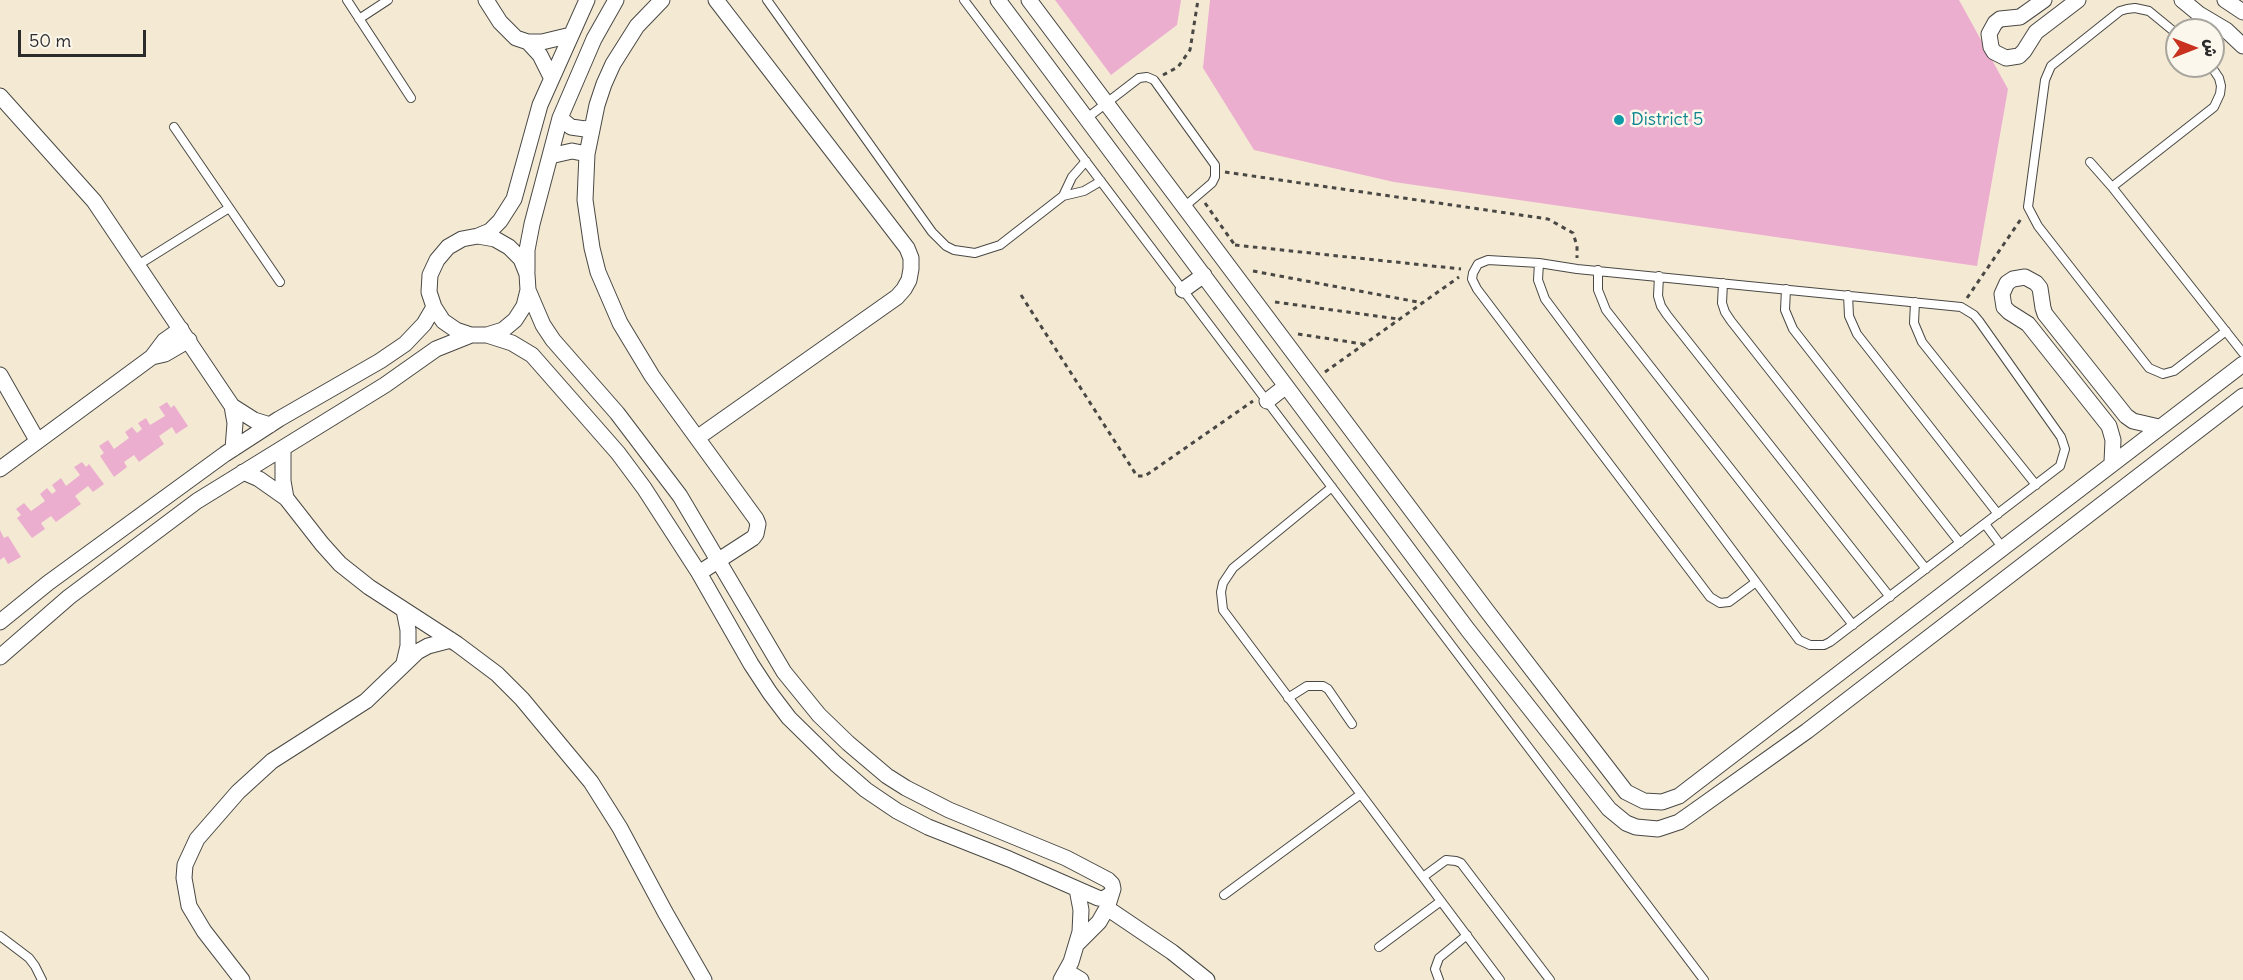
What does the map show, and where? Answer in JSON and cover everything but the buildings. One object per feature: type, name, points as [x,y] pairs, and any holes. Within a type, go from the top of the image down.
[{"type":"street","points":[[486,0],[500,22],[516,38],[528,42],[542,42],[571,35]]},
{"type":"street","points":[[587,0],[540,105],[514,199],[500,221],[490,231],[462,239],[448,247],[436,260],[430,275],[429,292],[434,307],[443,321],[456,330],[471,335],[487,335],[512,343],[532,355],[590,420],[644,488],[699,573],[751,664],[783,709],[836,764],[874,796],[928,827],[1009,859],[1077,890],[1109,901],[1207,980]]},
{"type":"street","points":[[593,0],[601,5],[614,4]]},
{"type":"street","points":[[662,0],[637,26],[613,64],[597,105],[587,154],[585,200],[598,272],[620,323],[636,350],[758,524],[753,538],[699,573]]},
{"type":"street","points":[[697,438],[897,297],[904,290],[911,269],[907,248],[716,0]]},
{"type":"street","points":[[998,0],[1420,566],[1609,809],[1626,823],[1636,827],[1658,829],[1679,822],[1807,731],[2243,396]]},
{"type":"street","points":[[2044,0],[2020,17],[2007,18],[1995,23],[1989,34],[1990,47],[2006,58],[2019,56],[2036,32],[2078,0]]},
{"type":"street","points":[[2182,0],[2199,14],[2226,30],[2243,46]]},
{"type":"street","points":[[2225,0],[2243,12]]},
{"type":"street","points":[[1014,22],[1031,3],[1440,549],[1626,792],[1653,803],[1679,796],[2112,462],[2243,364]]},
{"type":"street","points":[[487,335],[502,330],[515,320],[524,306],[528,290],[527,250],[530,231],[560,118],[594,39],[614,4]]},
{"type":"street","points":[[528,42],[540,55],[551,77]]},
{"type":"street","points":[[0,96],[79,182],[185,334],[232,406],[235,423],[233,449]]},
{"type":"street","points":[[560,118],[571,127],[585,129],[592,127]]},
{"type":"street","points":[[550,156],[572,151],[587,154]]},
{"type":"street","points":[[478,236],[495,239],[509,246],[521,259],[527,274]]},
{"type":"street","points":[[1183,290],[1204,275]]},
{"type":"street","points":[[2112,462],[2114,440],[2109,426],[2028,324],[2004,307],[2002,294],[2007,283],[2013,279],[2025,277],[2036,283],[2040,288],[2046,314],[2126,416],[2133,421],[2159,427]]},
{"type":"street","points":[[528,290],[543,325],[553,340],[647,450],[680,496],[766,643],[803,697],[848,743],[887,776],[949,810],[1066,858],[1098,874],[1112,884],[1109,901],[1090,933],[1078,942]]},
{"type":"street","points":[[0,622],[48,583],[233,449],[405,344],[424,324],[434,307]]},
{"type":"street","points":[[0,469],[152,357],[165,354],[185,334]]},
{"type":"street","points":[[0,657],[69,597],[154,533],[243,472],[385,385],[436,349],[471,335]]},
{"type":"street","points":[[0,375],[37,440]]},
{"type":"street","points":[[1264,398],[1286,386]]},
{"type":"street","points":[[232,406],[254,420],[270,425]]},
{"type":"street","points":[[283,448],[285,498]]},
{"type":"street","points":[[243,472],[260,479],[285,498],[340,564],[369,587],[451,640],[497,674],[522,699],[591,782],[620,828],[704,980]]},
{"type":"street","points":[[141,515],[154,533]]},
{"type":"street","points":[[1420,566],[1440,549]]},
{"type":"street","points":[[404,610],[408,630],[408,646],[404,663]]},
{"type":"street","points":[[242,980],[204,931],[189,906],[183,878],[185,865],[197,839],[238,792],[272,761],[366,701],[404,663],[428,646],[451,640]]},
{"type":"street","points":[[1790,710],[1807,731]]},
{"type":"street","points":[[874,796],[887,776]]},
{"type":"street","points":[[1077,890],[1081,910],[1078,942],[1064,975],[1081,980]]},
{"type":"lane","points":[[347,0],[411,98]]},
{"type":"lane","points":[[359,19],[388,0]]},
{"type":"lane","points":[[767,0],[932,232],[946,246],[954,250],[975,253],[1000,245],[1063,196],[1084,191],[1101,181]]},
{"type":"lane","points":[[964,0],[1704,980]]},
{"type":"lane","points":[[2165,24],[2149,11],[2135,8],[2120,11],[2051,66],[2046,75],[2028,207],[2033,219],[2150,368],[2163,374],[2174,371],[2226,331]]},
{"type":"lane","points":[[1087,118],[1139,78],[1146,77],[1154,80],[1212,159],[1216,171],[1212,183],[1184,207]]},
{"type":"lane","points":[[2112,187],[2214,107],[2220,94],[2219,78]]},
{"type":"lane","points":[[174,127],[280,282]]},
{"type":"lane","points":[[1063,196],[1072,177],[1086,161]]},
{"type":"lane","points":[[2090,162],[2243,353]]},
{"type":"lane","points":[[138,265],[229,208]]},
{"type":"lane","points":[[1539,263],[1538,280],[1545,299],[1804,644],[1824,645],[2036,485],[2060,466],[2064,455],[2064,443],[1979,321],[1961,307],[1577,269],[1539,263],[1488,260],[1478,264],[1472,279],[1477,289],[1710,597],[1720,603],[1729,602],[1756,582]]},
{"type":"lane","points":[[1598,270],[1598,290],[1606,310],[1852,625]]},
{"type":"lane","points":[[1659,276],[1661,306],[1667,315],[1890,597]]},
{"type":"lane","points":[[1723,283],[1722,303],[1731,321],[1926,569]]},
{"type":"lane","points":[[1786,289],[1785,310],[1793,329],[1960,543]]},
{"type":"lane","points":[[1848,295],[1849,316],[1857,334],[1998,514]]},
{"type":"lane","points":[[1915,302],[1914,323],[1922,342],[2036,485]]},
{"type":"lane","points":[[1332,487],[1233,568],[1223,583],[1221,592],[1223,610],[1500,980]]},
{"type":"lane","points":[[1985,524],[2002,547]]},
{"type":"lane","points":[[1288,698],[1307,686],[1323,686],[1328,689],[1352,724]]},
{"type":"lane","points":[[1224,895],[1361,794]]},
{"type":"lane","points":[[1423,877],[1446,860],[1461,863],[1550,980]]},
{"type":"lane","points":[[1379,947],[1442,901]]},
{"type":"lane","points":[[1439,980],[1435,969],[1439,958],[1467,935]]},
{"type":"lane","points":[[0,936],[28,958],[42,980]]},
{"type":"path","points":[[1154,80],[1178,67],[1190,50],[1198,0]]},
{"type":"path","points":[[1216,171],[1548,219],[1573,233],[1577,246],[1577,269]]},
{"type":"path","points":[[1961,307],[2028,207]]},
{"type":"path","points":[[1235,245],[1469,270]]},
{"type":"path","points":[[1313,380],[1478,264]]},
{"type":"path","points":[[1253,271],[1423,303]]},
{"type":"path","points":[[1021,295],[1137,476],[1145,476],[1264,398]]},
{"type":"path","points":[[1275,302],[1400,319]]},
{"type":"path","points":[[1298,334],[1364,344]]},
{"type":"place","name":"District 5","points":[[1619,120]]}]
